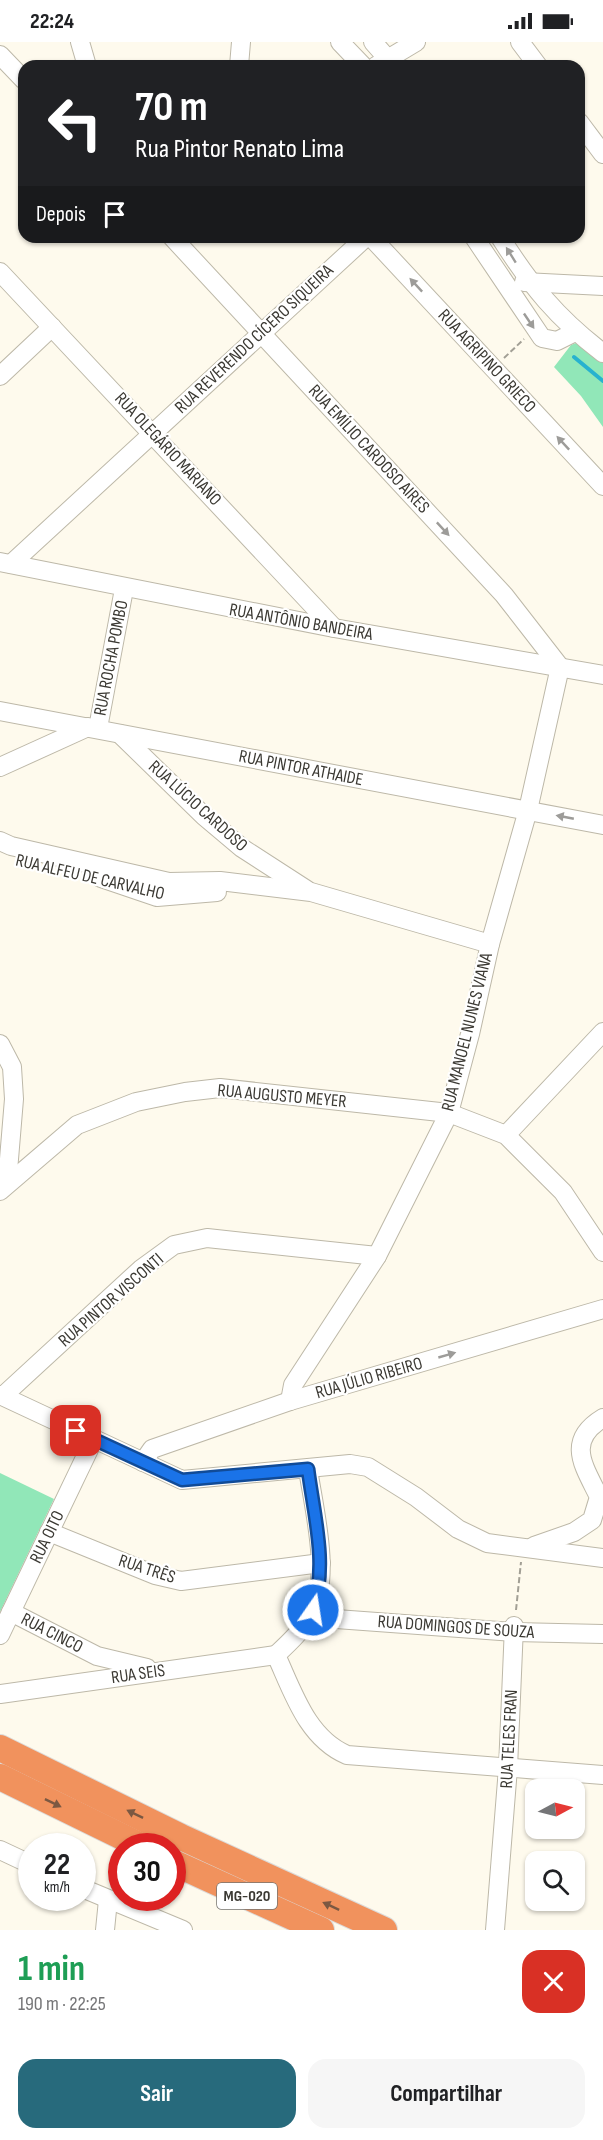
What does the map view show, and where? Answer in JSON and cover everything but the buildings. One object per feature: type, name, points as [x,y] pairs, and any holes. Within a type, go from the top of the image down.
[{"type":"highway","name":"MG-020","points":[[0,1748],[181,1837],[384,1930]]},
{"type":"highway","points":[[0,1777],[114,1833]]},
{"type":"highway","name":"MG-020","points":[[186,1868],[321,1930]]},
{"type":"street","points":[[80,42],[85,60]]},
{"type":"street","points":[[240,60],[241,42]]},
{"type":"street","points":[[340,42],[357,60]]},
{"type":"street","points":[[373,42],[385,60]]},
{"type":"street","points":[[391,60],[416,42]]},
{"type":"street","points":[[520,42],[534,60]]},
{"type":"street","points":[[0,55],[18,74]]},
{"type":"street","points":[[585,130],[603,154]]},
{"type":"street","name":"RUA EMÍLIO CARDOSO AIRES","points":[[178,243],[504,595],[560,667]]},
{"type":"street","name":"RUA REVERENDO CÍCERO SIQUEIRA","points":[[6,563],[153,433],[260,332],[359,243]]},
{"type":"street","name":"RUA AGRIPINO GRIECO","points":[[377,243],[603,486]]},
{"type":"street","points":[[478,243],[542,339],[551,342],[575,332]]},
{"type":"street","points":[[504,243],[528,282],[575,332],[603,353]]},
{"type":"street","name":"RUA OLEGÁRIO MARIANO","points":[[0,272],[334,628]]},
{"type":"street","points":[[504,283],[603,286]]},
{"type":"street","points":[[0,376],[52,327]]},
{"type":"street","name":"RUA ANTÔNIO BANDEIRA","points":[[6,563],[124,589],[603,675]]},
{"type":"street","name":"RUA ROCHA POMBO","points":[[93,727],[124,589]]},
{"type":"street","name":"RUA MANOEL NUNES VIANA","points":[[290,1401],[293,1385],[377,1256],[449,1113],[490,944],[528,810],[560,667]]},
{"type":"street","name":"RUA PINTOR ATHAIDE","points":[[0,711],[603,825]]},
{"type":"street","points":[[0,766],[93,727]]},
{"type":"street","name":"RUA LÚCIO CARDOSO","points":[[120,734],[204,816],[242,848],[311,892]]},
{"type":"street","name":"RUA ALFEU DE CARVALHO","points":[[0,841],[10,846],[169,882],[220,881],[311,892],[490,944]]},
{"type":"street","name":"RUA ALFEU DE CARVALHO","points":[[0,855],[74,871],[157,897],[224,891],[251,885]]},
{"type":"street","points":[[603,1032],[506,1135],[562,1192],[603,1252]]},
{"type":"street","points":[[0,1044],[12,1067],[14,1099],[4,1187]]},
{"type":"street","name":"RUA AUGUSTO MEYER","points":[[4,1187],[77,1125],[136,1102],[185,1092],[220,1088],[449,1113],[506,1135]]},
{"type":"street","name":"RUA PINTOR VISCONTI","points":[[2,1396],[141,1269],[174,1245],[207,1238],[377,1256]]},
{"type":"street","name":"RUA JÚLIO RIBEIRO","points":[[143,1462],[152,1449],[290,1401],[603,1309]]},
{"type":"street","points":[[2,1396],[182,1480],[350,1464],[368,1467],[416,1497],[458,1529],[487,1543],[603,1558]]},
{"type":"street","points":[[522,1548],[544,1545],[574,1532],[592,1520],[599,1497],[583,1465],[580,1442],[584,1433],[603,1418]]},
{"type":"street","name":"RUA OITO","points":[[0,1635],[94,1439]]},
{"type":"street","points":[[308,1469],[321,1563],[317,1599],[309,1617],[296,1636],[276,1655],[302,1712],[324,1741],[336,1751],[347,1755],[603,1775]]},
{"type":"street","name":"RUA TRÊS","points":[[49,1532],[155,1575],[182,1581],[321,1563]]},
{"type":"street","name":"RUA CINCO","points":[[11,1612],[97,1656],[134,1666],[162,1670]]},
{"type":"street","name":"RUA DOMINGOS DE SOUZA","points":[[309,1617],[603,1634]]},
{"type":"street","name":"RUA TELES FRAN","points":[[495,1930],[508,1768],[514,1629]]},
{"type":"street","name":"RUA SEIS","points":[[0,1694],[276,1655]]},
{"type":"street","points":[[0,1850],[18,1858]]},
{"type":"street","points":[[96,1894],[108,1900],[105,1930]]},
{"type":"street","points":[[136,1911],[183,1930]]},
{"type":"path","points":[[494,369],[534,329]]},
{"type":"path","points":[[514,1629],[522,1548]]},
{"type":"green space","points":[[584,340],[603,358],[603,427],[581,396],[554,367],[571,345]]},
{"type":"green space","points":[[0,1473],[54,1499],[0,1612]]},
{"type":"waterway","points":[[574,357],[603,381]]},
{"type":"route","points":[[76,1431],[182,1480],[205,1480],[308,1469],[321,1563],[320,1584],[313,1610]]}]
